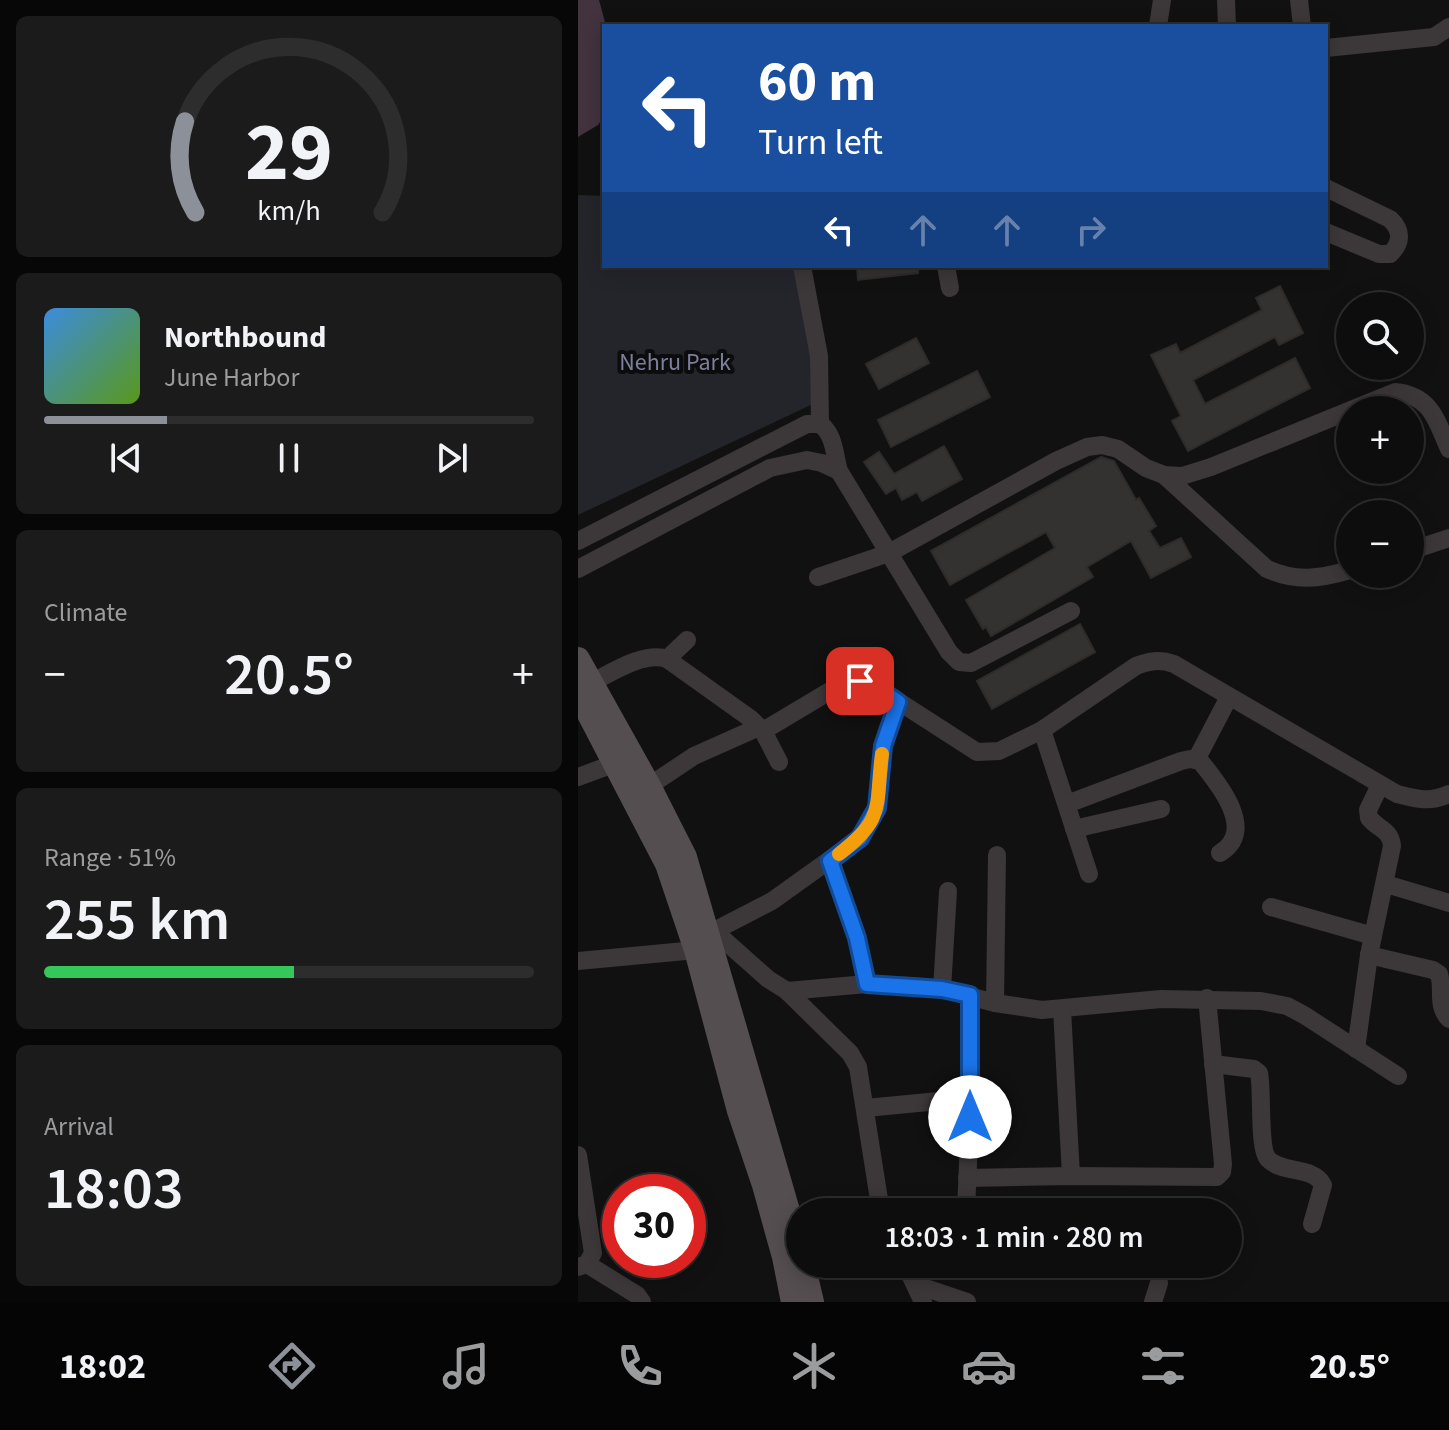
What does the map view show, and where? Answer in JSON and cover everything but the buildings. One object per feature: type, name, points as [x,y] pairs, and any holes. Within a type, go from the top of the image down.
[{"type":"main road","points":[[578,659],[584,688],[616,763],[706,938],[739,1111],[772,1213],[793,1302]]},
{"type":"main road","points":[[584,688],[649,786],[685,857],[786,1205]]},
{"type":"main road","points":[[806,1278],[812,1302]]},
{"type":"street","points":[[1158,24],[1162,0]]},
{"type":"street","points":[[1226,0],[1227,24]]},
{"type":"street","points":[[1299,0],[1302,24]]},
{"type":"street","points":[[1328,48],[1434,37],[1449,27]]},
{"type":"street","points":[[1328,189],[1390,219],[1397,225],[1400,235],[1397,248],[1390,254],[1379,254],[1328,233]]},
{"type":"street","points":[[802,268],[819,356],[820,424]]},
{"type":"street","points":[[946,268],[950,288]]},
{"type":"street","points":[[818,577],[889,553],[1087,447],[1102,445],[1118,449],[1146,468],[1164,475],[1182,476],[1395,392],[1411,393],[1424,401],[1449,449]]},
{"type":"street","points":[[578,541],[807,424],[820,424],[828,429],[839,471],[949,652],[959,662],[971,663],[1071,611]]},
{"type":"street","points":[[578,569],[770,468],[807,460],[839,471]]},
{"type":"street","points":[[1164,475],[1267,569],[1286,577],[1306,579],[1336,573]]},
{"type":"street","points":[[1424,546],[1449,538]]},
{"type":"street","points":[[667,659],[687,640]]},
{"type":"street","points":[[584,688],[648,659],[667,659],[761,729],[779,762]]},
{"type":"street","points":[[649,786],[694,756],[761,729],[845,682],[860,681],[873,685],[977,752],[999,751],[1042,730],[1136,666],[1162,660],[1174,664],[1397,794],[1420,800],[1435,800],[1449,794]]},
{"type":"street","points":[[1196,760],[1229,697]]},
{"type":"street","points":[[578,961],[706,938],[758,910],[860,838],[877,808],[883,746],[898,702]]},
{"type":"street","points":[[1042,730],[1089,874]]},
{"type":"street","points":[[1067,804],[1181,761],[1200,761],[1218,784],[1233,813],[1236,837],[1220,853]]},
{"type":"street","points":[[578,777],[616,763]]},
{"type":"street","points":[[1356,1049],[1369,955],[1386,884],[1391,837],[1369,818],[1368,810],[1380,785]]},
{"type":"street","points":[[1074,829],[1161,809]]},
{"type":"street","points":[[995,1003],[997,855]]},
{"type":"street","points":[[830,861],[857,938],[867,984]]},
{"type":"street","points":[[1386,884],[1449,903]]},
{"type":"street","points":[[942,989],[948,891]]},
{"type":"street","points":[[1271,907],[1373,936]]},
{"type":"street","points":[[706,938],[787,991],[850,1053],[862,1081],[879,1198]]},
{"type":"street","points":[[1369,955],[1439,974],[1440,1002],[1449,1019]]},
{"type":"street","points":[[787,991],[867,984],[942,989],[1022,1008],[1062,1009],[1161,999],[1261,1001],[1287,1006],[1398,1076]]},
{"type":"street","points":[[966,1198],[970,995]]},
{"type":"street","points":[[967,1178],[1217,1177],[1222,1172],[1223,1164],[1207,998]]},
{"type":"street","points":[[1062,1009],[1071,1176]]},
{"type":"street","points":[[1213,1064],[1254,1069],[1259,1073],[1263,1146],[1268,1159],[1321,1179],[1323,1185],[1312,1224]]},
{"type":"street","points":[[866,1108],[970,1098]]},
{"type":"street","points":[[578,1155],[593,1241],[593,1253],[582,1266],[637,1295],[642,1302]]},
{"type":"street","points":[[1153,1302],[1159,1283]]},
{"type":"street","points":[[920,1294],[967,1302]]},
{"type":"green space","name":"Nehru Park","points":[[578,195],[602,196],[602,268],[798,268],[817,402],[578,515]]},
{"type":"shaded area","points":[[578,0],[599,0],[605,24],[602,24],[602,119],[578,137]]},
{"type":"slow traffic","points":[[839,854],[860,838],[872,821],[881,793],[882,754]]},
{"type":"route","points":[[860,681],[873,685],[898,702],[883,746],[881,793],[872,821],[860,838],[830,861],[857,938],[867,984],[942,989],[970,995],[970,1117]]}]
